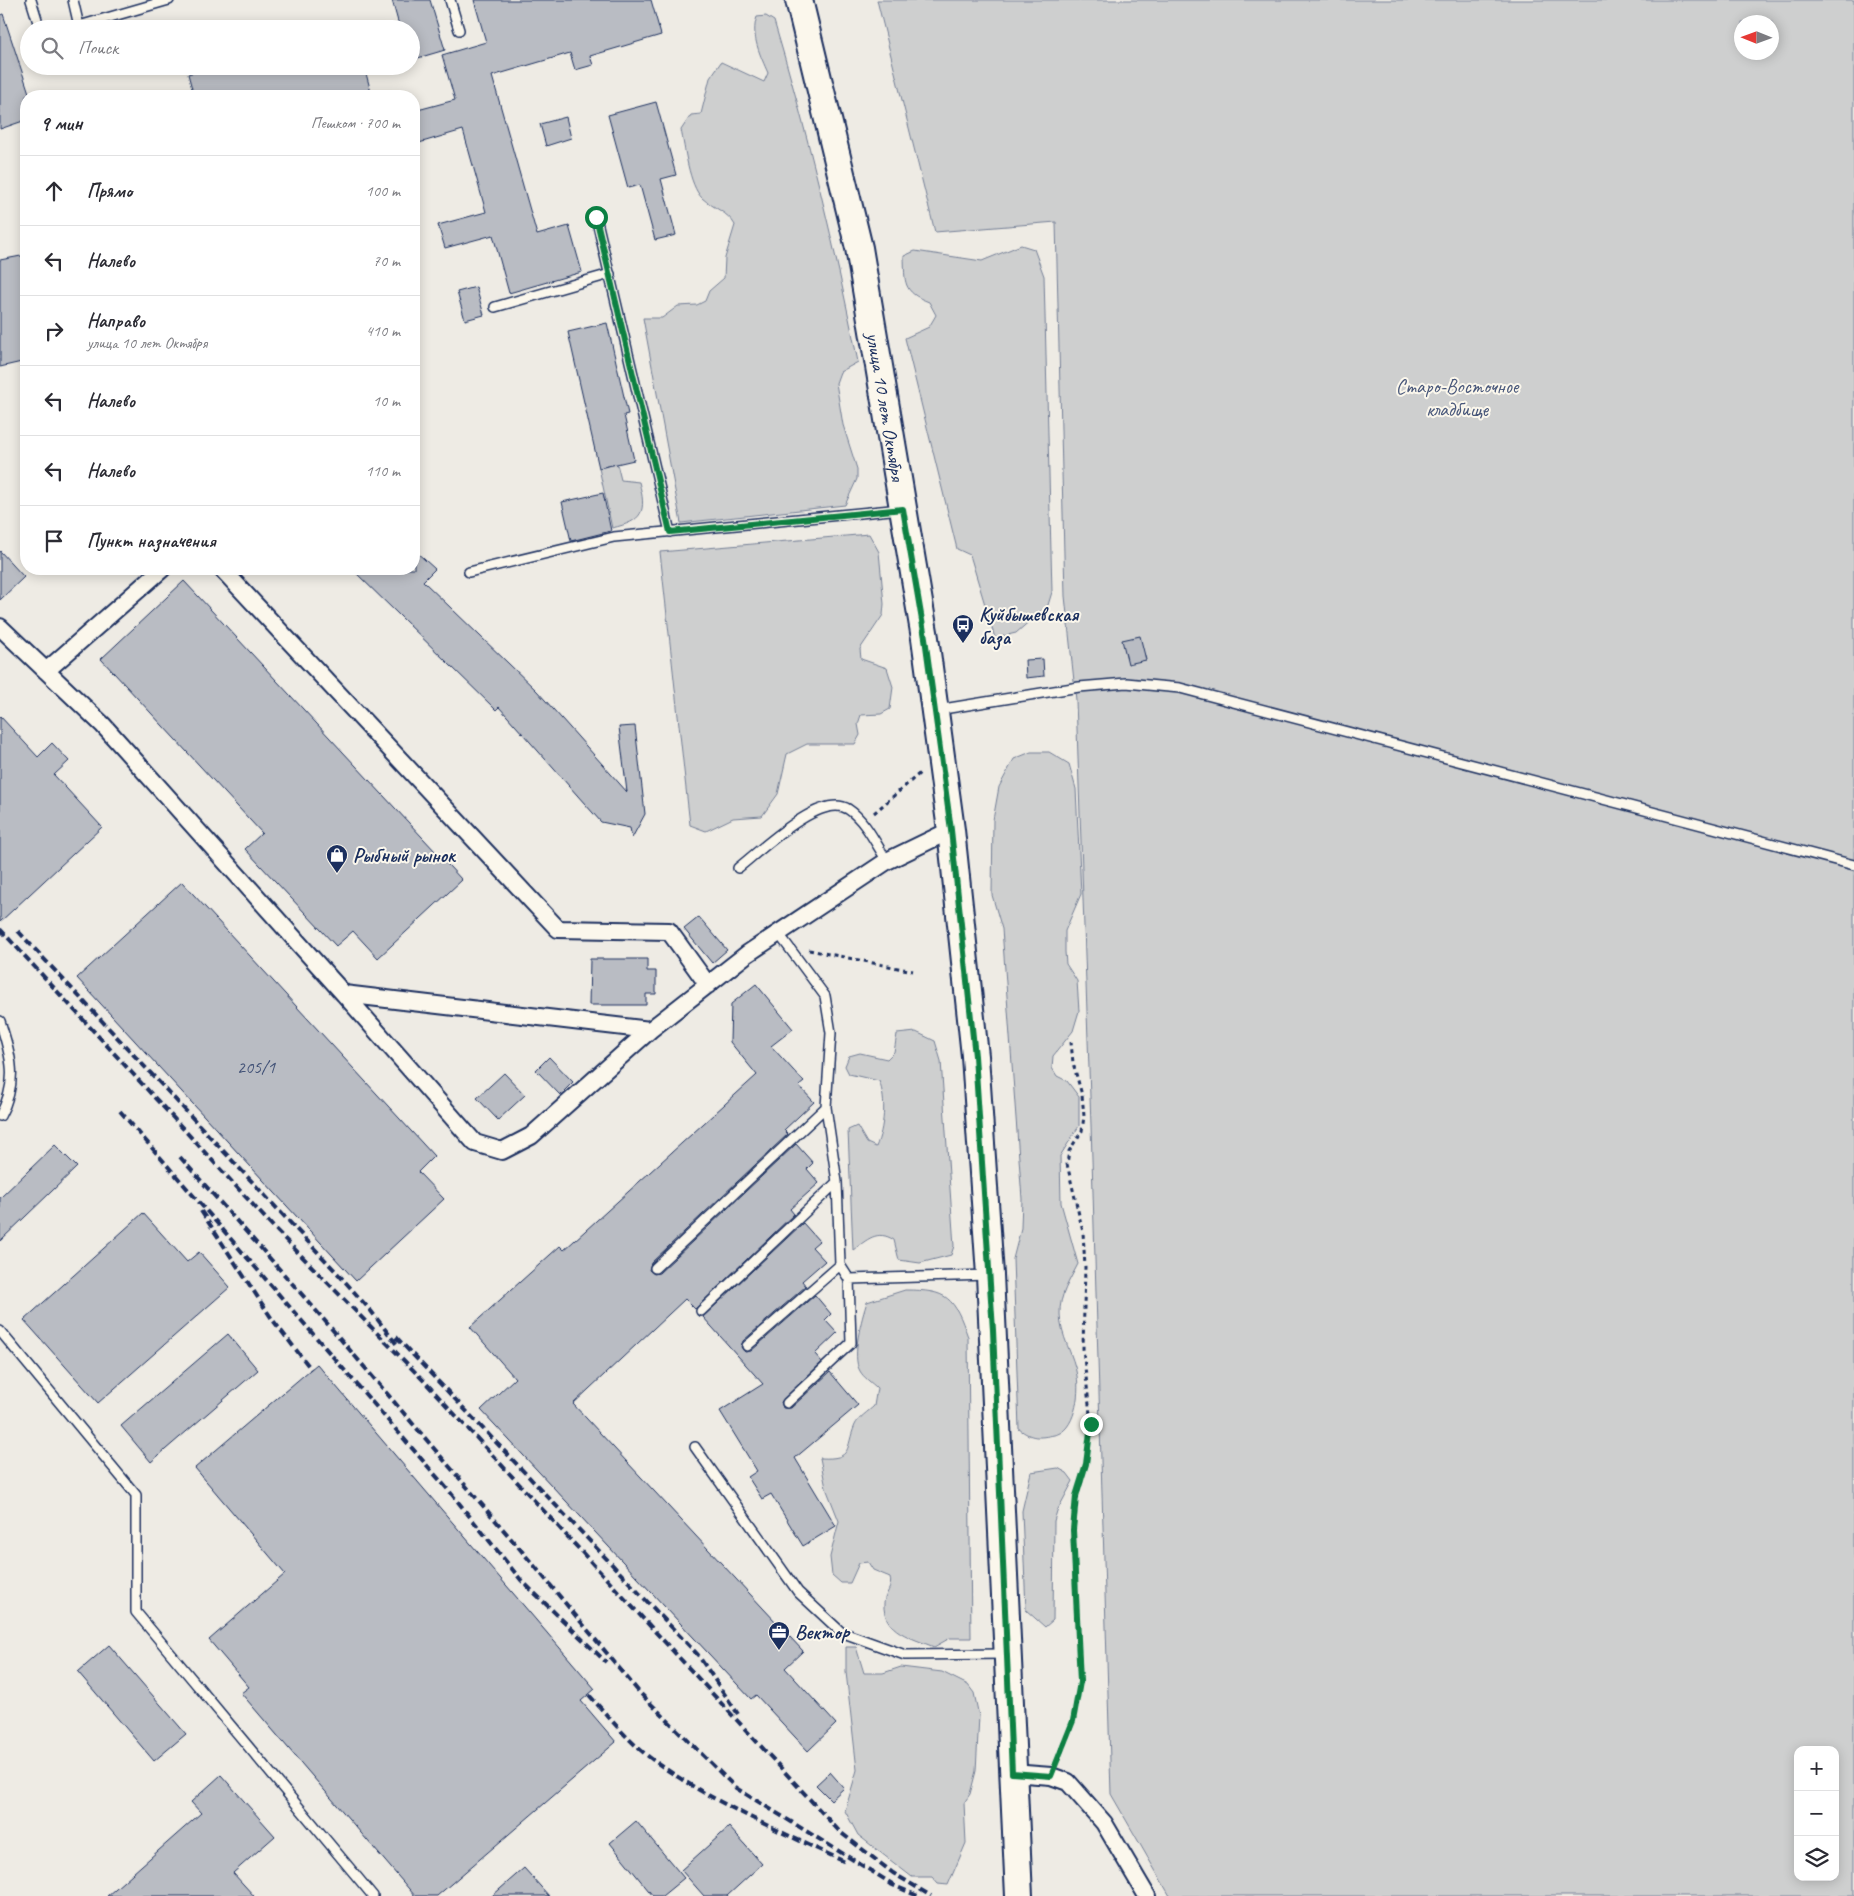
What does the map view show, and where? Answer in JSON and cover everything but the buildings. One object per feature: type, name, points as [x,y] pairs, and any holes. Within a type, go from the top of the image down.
[{"type":"main road","name":"улица 10 лет Октября","points":[[799,0],[859,248],[935,711],[951,830],[975,1056],[990,1275],[1019,1896]]},
{"type":"street","points":[[46,671],[155,575]]},
{"type":"street","points":[[228,575],[558,929],[669,931],[708,985]]},
{"type":"street","points":[[0,627],[103,725],[475,1143],[502,1151],[531,1136],[650,1030],[708,985],[784,939],[887,861],[951,830]]},
{"type":"street","points":[[344,994],[650,1030]]},
{"type":"street","points":[[1012,1773],[1051,1776],[1068,1782],[1104,1823],[1147,1896]]},
{"type":"lane","points":[[32,0],[38,20]]},
{"type":"lane","points":[[72,0],[78,20]]},
{"type":"lane","points":[[101,20],[169,0]]},
{"type":"lane","points":[[450,0],[459,30]]},
{"type":"lane","points":[[596,217],[670,532]]},
{"type":"lane","points":[[494,307],[610,274]]},
{"type":"lane","points":[[469,572],[614,537],[903,509]]},
{"type":"lane","points":[[935,711],[1079,687],[1126,683],[1180,688],[1854,865]]},
{"type":"lane","points":[[738,868],[810,812],[829,806],[847,808],[862,823],[887,861]]},
{"type":"lane","points":[[784,939],[825,996],[831,1032],[826,1107],[838,1182],[840,1265],[849,1279],[851,1343],[786,1403]]},
{"type":"lane","points":[[0,1021],[12,1059],[9,1099],[0,1116]]},
{"type":"lane","points":[[655,1268],[826,1107]]},
{"type":"lane","points":[[701,1311],[838,1182]]},
{"type":"lane","points":[[747,1346],[840,1265]]},
{"type":"lane","points":[[849,1279],[990,1275]]},
{"type":"lane","points":[[0,1331],[136,1495],[136,1612],[373,1896]]},
{"type":"lane","points":[[695,1447],[798,1592],[842,1632],[905,1655],[1008,1654]]},
{"type":"path","points":[[862,823],[920,772]]},
{"type":"path","points":[[784,939],[913,971]]},
{"type":"path","points":[[1051,1776],[1073,1721],[1080,1682],[1073,1530],[1076,1496],[1086,1464],[1091,1424],[1083,1348],[1085,1267],[1083,1232],[1067,1164],[1069,1151],[1082,1130],[1084,1116],[1082,1095],[1073,1063],[1071,1042]]},
{"type":"green space","name":"Старо-Восточное кладбище","points":[[877,0],[1854,0],[1854,1896],[1170,1896],[1111,1794],[1076,700],[1065,596],[1056,222],[935,232]]},
{"type":"green space","points":[[766,16],[774,21],[798,106],[830,233],[858,362],[840,372],[836,383],[843,425],[857,469],[857,479],[845,505],[681,523],[643,318],[662,318],[678,306],[697,305],[705,301],[709,291],[724,278],[725,258],[735,225],[724,213],[702,198],[698,192],[688,166],[681,130],[691,115],[701,114],[710,78],[721,62],[764,82],[768,73],[757,46],[755,24],[757,17]]},
{"type":"green space","points":[[1021,245],[1034,249],[1044,276],[1052,592],[1048,605],[1016,633],[995,638],[970,555],[957,549],[905,338],[929,327],[936,315],[929,302],[909,290],[905,279],[904,256],[915,251],[982,261]]},
{"type":"green space","points":[[617,464],[621,480],[639,482],[643,501],[640,514],[636,518],[612,528],[599,468]]},
{"type":"green space","points":[[869,534],[879,552],[884,604],[883,615],[860,649],[861,659],[887,668],[893,687],[890,709],[881,714],[861,715],[858,724],[860,735],[855,744],[807,744],[787,754],[778,794],[762,816],[733,818],[706,831],[690,825],[660,552]]},
{"type":"green space","points":[[1031,752],[1049,752],[1069,764],[1076,789],[1081,894],[1065,931],[1066,964],[1077,981],[1079,1011],[1073,1031],[1053,1056],[1052,1068],[1057,1076],[1067,1081],[1079,1097],[1079,1126],[1060,1156],[1061,1203],[1078,1264],[1063,1294],[1060,1314],[1062,1330],[1077,1376],[1078,1392],[1077,1402],[1067,1427],[1054,1435],[1040,1437],[1028,1435],[1019,1429],[1013,1259],[1021,1228],[1022,1199],[1002,929],[992,895],[993,820],[999,787],[1014,759]]},
{"type":"green space","points":[[916,1032],[935,1041],[941,1061],[954,1246],[951,1255],[920,1263],[899,1260],[894,1240],[888,1237],[872,1237],[853,1250],[848,1130],[857,1126],[867,1143],[876,1147],[883,1123],[884,1106],[879,1081],[849,1074],[845,1066],[849,1056],[860,1053],[887,1059],[894,1052],[897,1034]]},
{"type":"green space","points":[[905,1290],[931,1292],[947,1298],[958,1313],[968,1337],[971,1638],[950,1638],[934,1647],[908,1637],[893,1627],[888,1621],[884,1603],[890,1587],[890,1577],[873,1570],[868,1562],[859,1563],[850,1583],[841,1583],[832,1575],[830,1557],[839,1521],[826,1488],[820,1458],[843,1455],[856,1422],[874,1406],[877,1388],[861,1373],[857,1356],[858,1337],[867,1302]]},
{"type":"green space","points":[[1058,1468],[1067,1473],[1073,1481],[1057,1511],[1054,1521],[1053,1620],[1045,1627],[1026,1610],[1022,1511],[1031,1472]]},
{"type":"green space","points":[[846,1647],[856,1647],[864,1673],[883,1673],[901,1667],[942,1672],[968,1685],[974,1693],[979,1716],[976,1771],[970,1794],[964,1803],[966,1843],[948,1885],[938,1884],[932,1877],[912,1877],[858,1835],[845,1811],[857,1770],[846,1672]]},
{"type":"railway","points":[[0,929],[277,1231],[425,1382],[840,1832],[893,1873],[931,1896]]},
{"type":"railway","points":[[18,931],[340,1276],[371,1311],[398,1346]]},
{"type":"railway","points":[[120,1111],[450,1492],[521,1580],[606,1662]]},
{"type":"railway","points":[[180,1157],[313,1307],[537,1569],[639,1692],[736,1788],[894,1885]]},
{"type":"railway","points":[[201,1211],[272,1319],[311,1369]]},
{"type":"railway","points":[[396,1337],[698,1655],[738,1714]]},
{"type":"railway","points":[[589,1695],[638,1747],[678,1777],[749,1817],[847,1863]]},
{"type":"railway","points":[[888,1883],[918,1896]]},
{"type":"place","name":"Куйбышевская база","points":[[963,644]]},
{"type":"place","name":"Рыбный рынок","points":[[337,874]]},
{"type":"place","name":"Вектор","points":[[779,1651]]},
{"type":"route","points":[[596,217],[670,532],[903,509],[925,638],[951,830],[975,1056],[993,1330],[1012,1773],[1051,1776],[1073,1721],[1080,1682],[1073,1530],[1076,1496],[1086,1464],[1091,1424]]}]
